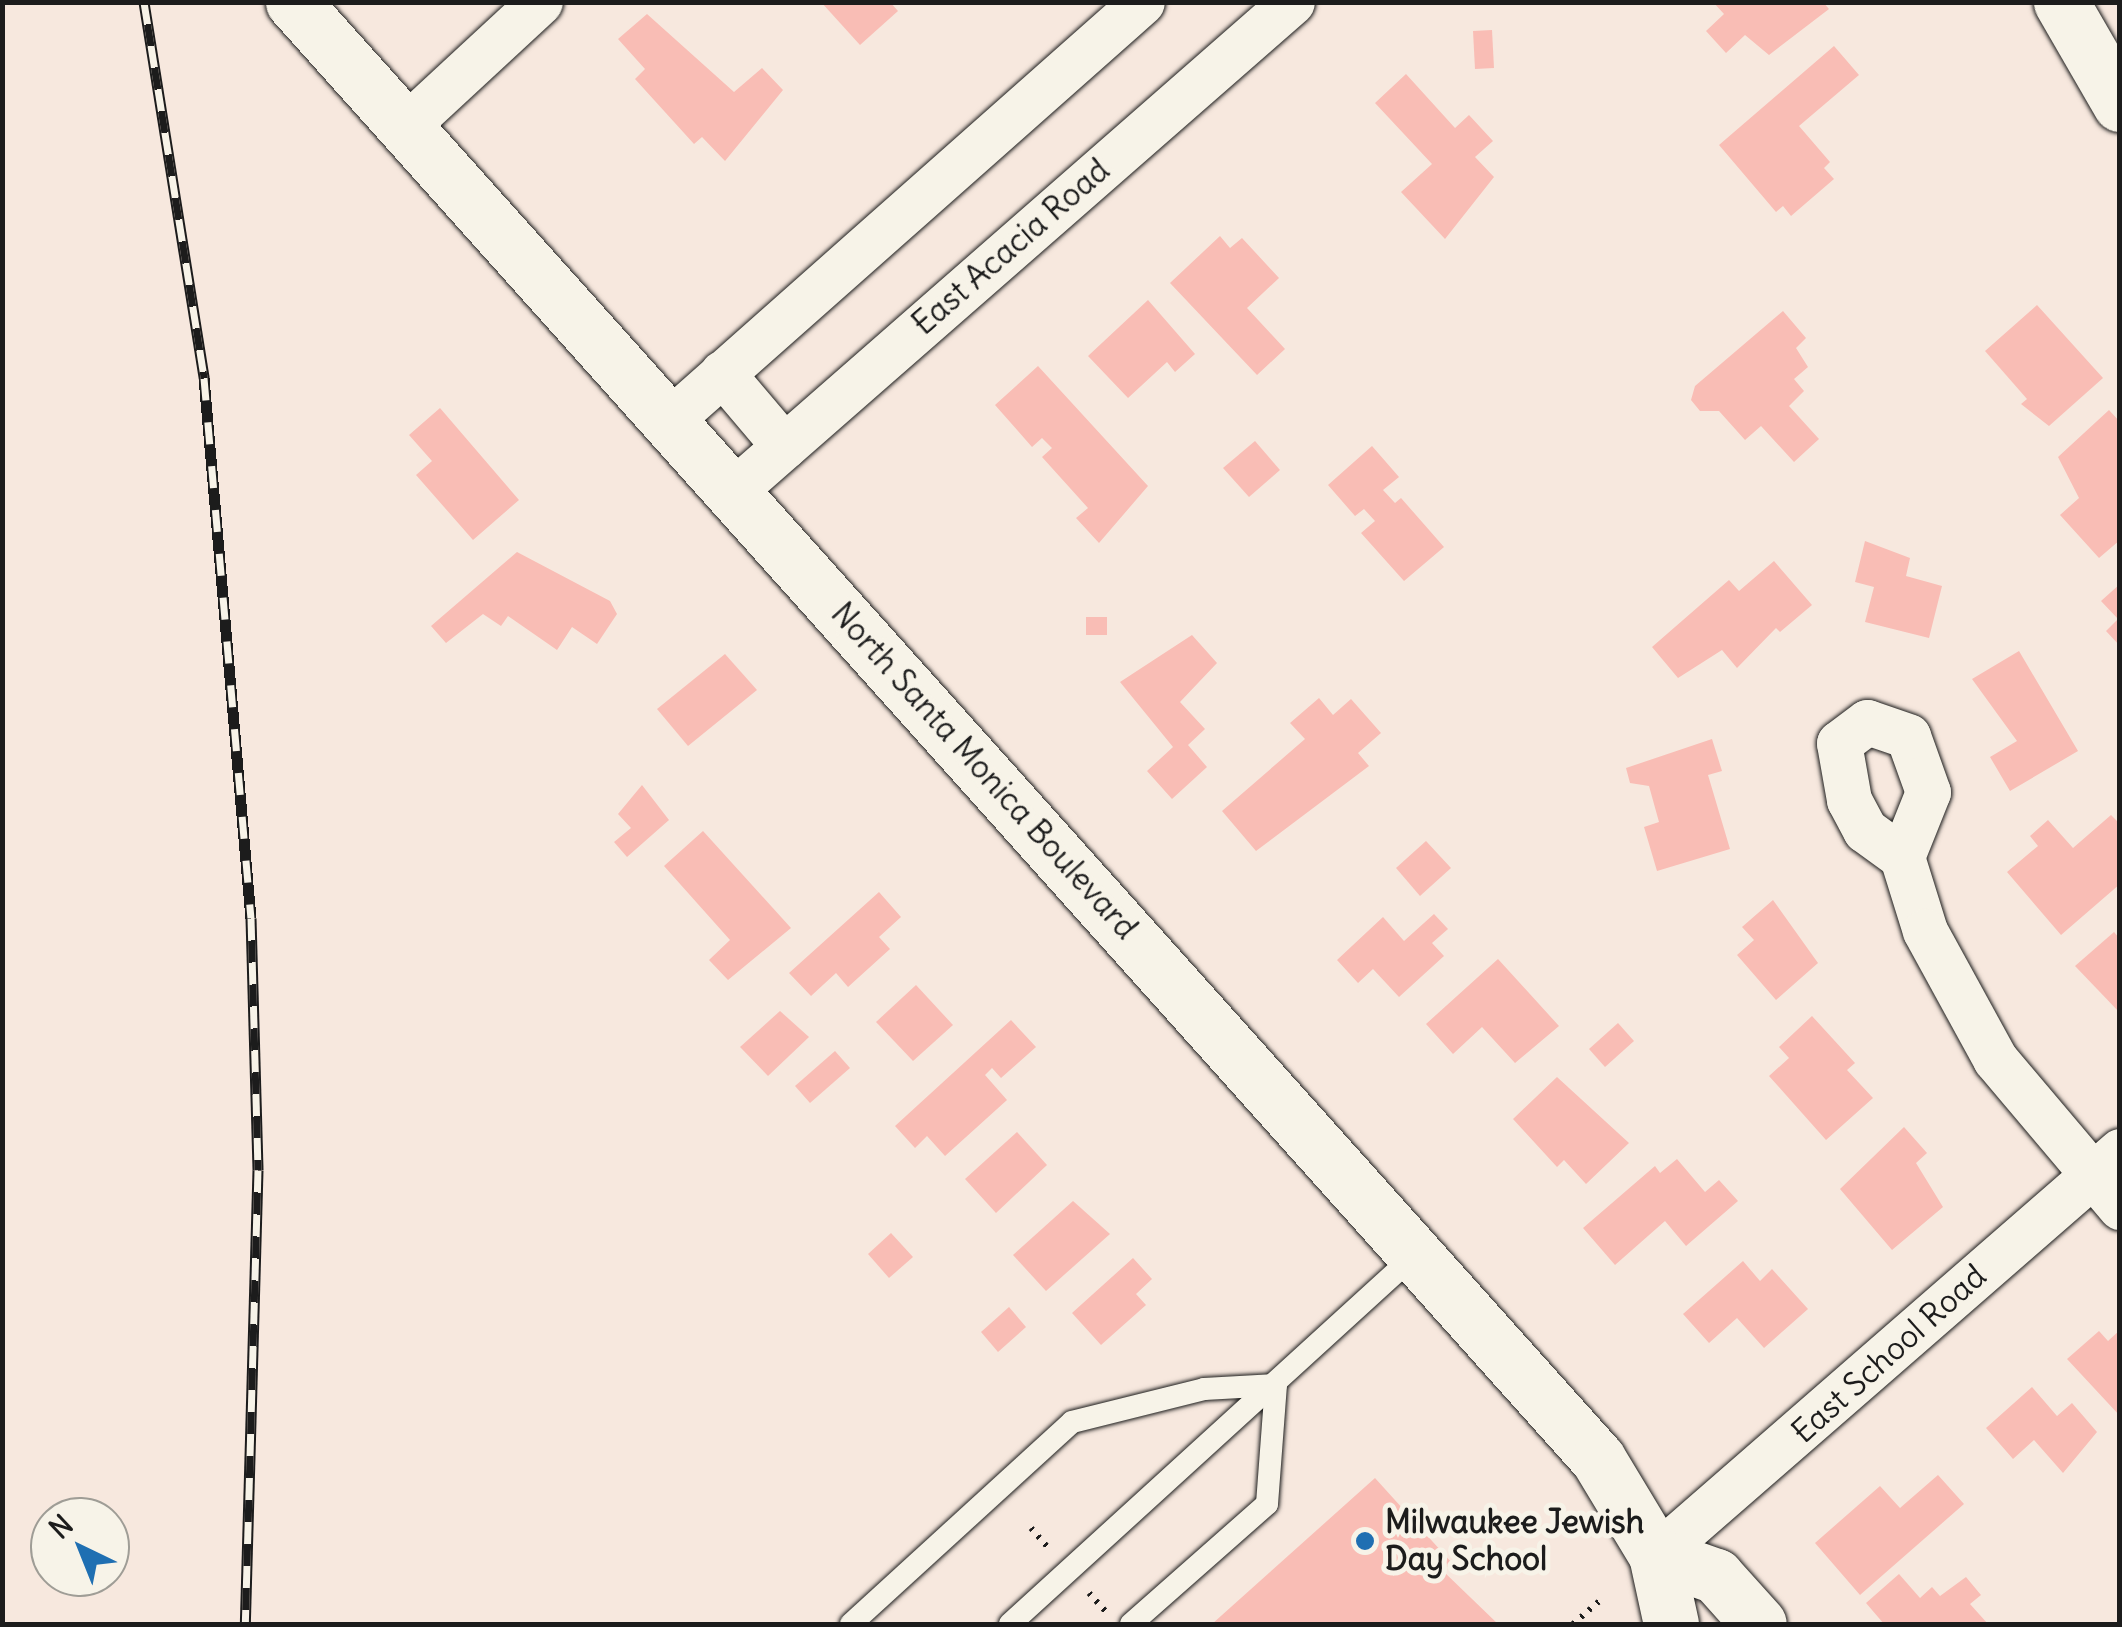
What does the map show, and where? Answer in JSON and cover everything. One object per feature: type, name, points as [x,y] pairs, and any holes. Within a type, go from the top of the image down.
[{"type":"street","name":"North Santa Monica Boulevard","points":[[293,2],[1419,1252],[1598,1458],[1656,1555],[1671,1624]]},
{"type":"street","points":[[407,125],[540,2]]},
{"type":"street","points":[[668,422],[1142,2]]},
{"type":"street","name":"East Acacia Road","points":[[732,492],[1292,2]]},
{"type":"street","points":[[2062,2],[2120,104]]},
{"type":"street","points":[[722,374],[784,446]]},
{"type":"street","points":[[1902,857],[1924,931],[1995,1059],[2110,1178]]},
{"type":"street","name":"East School Road","points":[[1656,1555],[2110,1178]]},
{"type":"street","points":[[1656,1555],[1716,1576],[1760,1624]]},
{"type":"lane","points":[[1010,1624],[1419,1252]]},
{"type":"lane","points":[[852,1624],[1072,1422],[1204,1389],[1276,1385]]},
{"type":"lane","points":[[1131,1624],[1267,1504],[1276,1385]]},
{"type":"path","points":[[1573,1624],[1601,1600]]},
{"type":"building","points":[[821,2],[890,2],[898,11],[860,45]]},
{"type":"building","points":[[1713,2],[1823,2],[1829,9],[1769,55],[1745,35],[1726,53],[1706,31],[1724,14]]},
{"type":"building","points":[[647,14],[734,92],[762,68],[783,90],[725,161],[702,137],[694,144],[635,79],[645,69],[618,39]]},
{"type":"building","points":[[1492,30],[1494,68],[1475,69],[1473,31]]},
{"type":"building","points":[[1834,46],[1859,75],[1799,126],[1830,162],[1824,168],[1834,179],[1791,216],[1783,206],[1776,212],[1719,145]]},
{"type":"building","points":[[1406,74],[1455,128],[1469,115],[1493,141],[1475,157],[1494,177],[1445,239],[1401,192],[1432,164],[1375,103]]},
{"type":"building","points":[[1220,236],[1230,248],[1242,238],[1279,278],[1247,308],[1285,349],[1257,375],[1170,283]]},
{"type":"building","points":[[1148,300],[1195,354],[1175,372],[1167,362],[1128,398],[1088,356]]},
{"type":"building","points":[[2037,305],[2103,378],[2049,426],[2021,404],[2027,399],[1985,351]]},
{"type":"building","points":[[1783,311],[1806,338],[1796,348],[1808,367],[1794,379],[1804,391],[1789,406],[1819,439],[1794,462],[1761,426],[1745,440],[1719,411],[1700,411],[1691,400],[1695,386]]},
{"type":"building","points":[[1038,366],[1148,486],[1099,543],[1076,518],[1088,508],[1042,457],[1052,448],[1042,438],[1032,447],[995,405]]},
{"type":"building","points":[[440,408],[519,500],[473,540],[416,475],[432,461],[409,435]]},
{"type":"building","points":[[2109,410],[2120,422],[2120,540],[2099,558],[2060,515],[2079,498],[2058,457]]},
{"type":"building","points":[[1255,441],[1280,470],[1249,497],[1223,468]]},
{"type":"building","points":[[1372,446],[1399,477],[1383,490],[1395,503],[1401,498],[1444,547],[1404,581],[1361,533],[1375,521],[1364,509],[1355,516],[1328,485]]},
{"type":"building","points":[[1865,541],[1910,558],[1906,576],[1942,586],[1929,638],[1865,622],[1874,587],[1855,582]]},
{"type":"building","points":[[517,552],[610,601],[617,614],[597,644],[572,627],[557,650],[508,616],[501,626],[483,614],[446,643],[431,626]]},
{"type":"building","points":[[1774,561],[1812,605],[1780,632],[1776,628],[1737,668],[1722,650],[1678,678],[1652,647],[1729,580],[1739,591]]},
{"type":"building","points":[[2120,584],[2120,646],[2106,631],[2118,619],[2101,601]]},
{"type":"building","points":[[1086,617],[1107,617],[1107,635],[1086,635]]},
{"type":"building","points":[[1192,635],[1217,663],[1180,702],[1205,729],[1188,745],[1207,767],[1172,799],[1147,771],[1173,747],[1120,682]]},
{"type":"building","points":[[2019,651],[2078,751],[2010,791],[1990,757],[2017,741],[1972,679]]},
{"type":"building","points":[[725,654],[757,690],[688,746],[657,709]]},
{"type":"building","points":[[1319,698],[1333,715],[1351,699],[1381,733],[1358,753],[1369,766],[1256,851],[1222,811],[1305,739],[1290,723]]},
{"type":"building","points":[[1712,739],[1722,771],[1708,775],[1730,849],[1657,871],[1644,827],[1659,822],[1649,786],[1630,783],[1626,768]]},
{"type":"building","points":[[642,785],[669,820],[627,857],[614,842],[631,828],[618,814]]},
{"type":"building","points":[[2111,815],[2120,824],[2120,884],[2061,935],[2007,872],[2038,846],[2030,836],[2048,820],[2073,848]]},
{"type":"building","points":[[703,831],[791,928],[728,980],[709,960],[730,940],[664,866]]},
{"type":"building","points":[[1426,841],[1451,868],[1420,896],[1396,868]]},
{"type":"building","points":[[879,892],[901,917],[879,937],[890,949],[848,987],[836,973],[811,996],[789,973]]},
{"type":"building","points":[[1773,900],[1818,963],[1776,1000],[1737,955],[1754,940],[1742,927]]},
{"type":"building","points":[[1434,914],[1448,929],[1432,943],[1444,956],[1399,997],[1373,969],[1358,983],[1337,960],[1383,917],[1404,941]]},
{"type":"building","points":[[2114,932],[2120,939],[2120,1013],[2075,966]]},
{"type":"building","points":[[1498,959],[1559,1026],[1515,1063],[1482,1027],[1453,1054],[1426,1024]]},
{"type":"building","points":[[916,985],[953,1025],[913,1061],[876,1022]]},
{"type":"building","points":[[780,1011],[809,1037],[768,1076],[740,1047]]},
{"type":"building","points":[[1812,1016],[1855,1063],[1847,1070],[1873,1098],[1826,1140],[1769,1076],[1789,1058],[1779,1047]]},
{"type":"building","points":[[1011,1020],[1036,1047],[1001,1078],[992,1068],[985,1075],[1007,1100],[945,1156],[927,1136],[915,1148],[895,1126]]},
{"type":"building","points":[[1618,1023],[1634,1041],[1605,1067],[1589,1049]]},
{"type":"building","points":[[835,1051],[850,1068],[810,1103],[795,1086]]},
{"type":"building","points":[[1557,1077],[1629,1143],[1586,1184],[1564,1160],[1557,1167],[1513,1119]]},
{"type":"building","points":[[1904,1127],[1927,1153],[1916,1163],[1943,1207],[1892,1250],[1840,1189]]},
{"type":"building","points":[[1017,1132],[1047,1165],[996,1213],[965,1179]]},
{"type":"building","points":[[1677,1159],[1705,1192],[1719,1180],[1738,1201],[1686,1246],[1665,1221],[1615,1265],[1583,1228],[1655,1166],[1660,1173]]},
{"type":"building","points":[[1073,1201],[1110,1234],[1046,1291],[1013,1255]]},
{"type":"building","points":[[891,1233],[913,1257],[889,1278],[868,1254]]},
{"type":"building","points":[[1133,1258],[1152,1279],[1136,1294],[1146,1305],[1101,1345],[1072,1313]]},
{"type":"building","points":[[1743,1261],[1760,1281],[1772,1269],[1808,1309],[1764,1348],[1737,1318],[1709,1343],[1683,1314]]},
{"type":"building","points":[[1009,1307],[1026,1327],[998,1352],[981,1332]]},
{"type":"building","points":[[2120,1330],[2120,1416],[2067,1359],[2099,1331],[2108,1341]]},
{"type":"building","points":[[2032,1387],[2057,1416],[2072,1403],[2097,1432],[2063,1473],[2034,1440],[2013,1459],[1986,1428]]},
{"type":"building","points":[[1938,1475],[1964,1504],[1860,1595],[1815,1543],[1880,1486],[1900,1508]]},
{"type":"building","name":"Milwaukee Jewish Day School","points":[[1375,1478],[1452,1563],[1443,1571],[1498,1624],[1212,1624]]},
{"type":"building","points":[[1899,1574],[1920,1598],[1932,1587],[1940,1596],[1966,1577],[1981,1595],[1970,1604],[1988,1624],[1884,1624],[1866,1603]]},
{"type":"railway","points":[[144,2],[204,378],[251,918],[258,1170],[245,1624]]},
{"type":"place","name":"Milwaukee Jewish Day School","points":[[1365,1541]]}]
